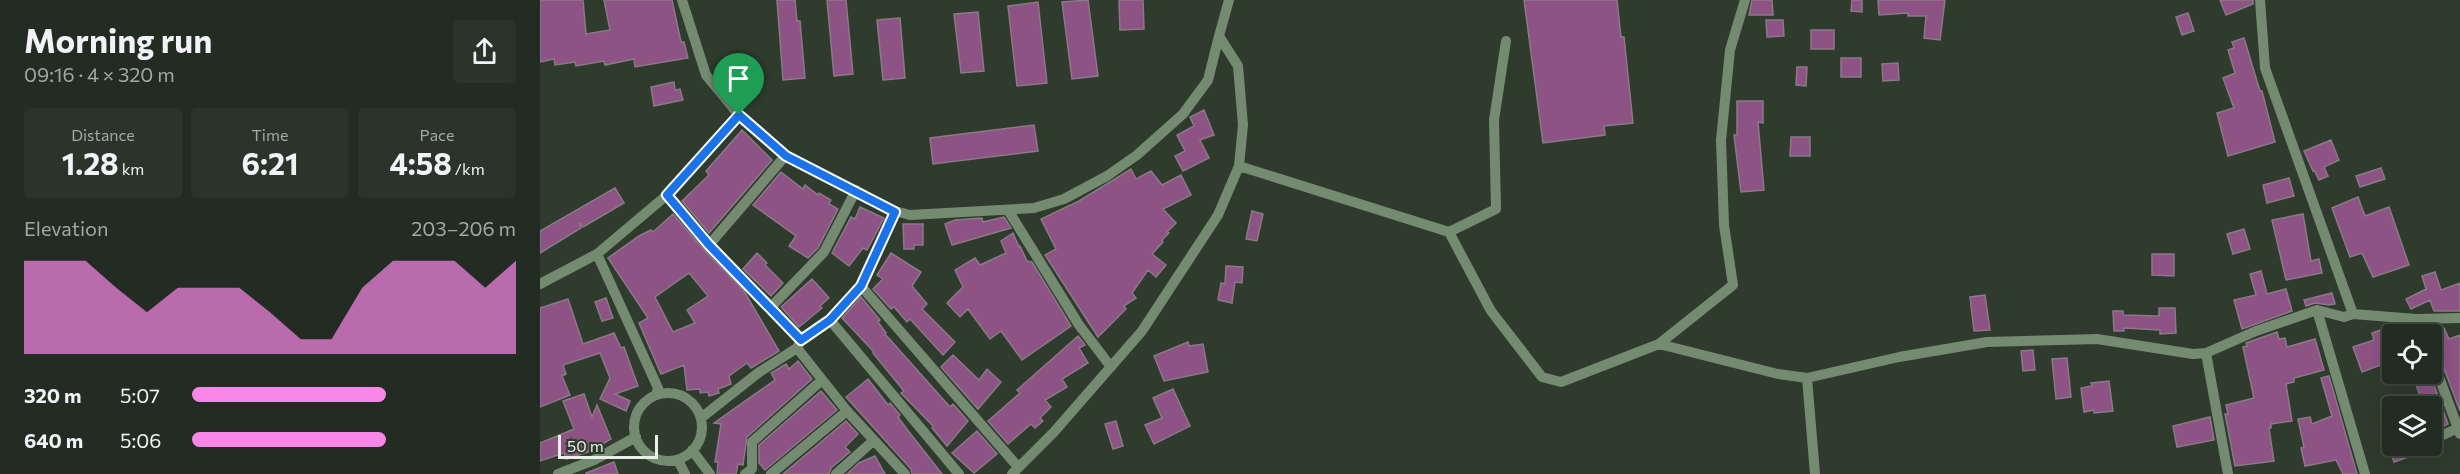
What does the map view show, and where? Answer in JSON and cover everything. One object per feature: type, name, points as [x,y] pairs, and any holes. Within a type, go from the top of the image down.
[{"type":"street","points":[[682,0],[706,75],[739,115],[786,156],[895,212],[909,215],[1034,208],[1064,199],[1107,176],[1137,155],[1183,114],[1208,81],[1229,0]]},
{"type":"street","points":[[1449,232],[1491,311],[1542,377],[1561,382],[1659,344],[1733,285],[1724,225],[1721,140],[1730,50],[1745,0]]},
{"type":"street","points":[[2260,0],[2265,68],[2353,314]]},
{"type":"street","points":[[861,286],[1015,471],[1054,432],[1142,331],[1218,215],[1239,166],[1243,125],[1238,66],[1219,36]]},
{"type":"street","points":[[1239,166],[1449,232],[1496,209],[1494,120],[1506,41]]},
{"type":"street","points":[[540,284],[597,254],[667,195],[739,115]]},
{"type":"street","points":[[709,245],[786,156]]},
{"type":"street","points":[[771,307],[824,252],[856,190]]},
{"type":"street","points":[[667,195],[709,245],[771,307],[822,380],[873,441],[905,474]]},
{"type":"street","points":[[1008,210],[1079,325],[1110,367]]},
{"type":"street","points":[[701,418],[830,320],[861,286],[895,212]]},
{"type":"street","points":[[597,254],[658,388],[656,395]]},
{"type":"street","points":[[1659,344],[1778,374],[1807,378],[1899,357],[1987,342],[2097,339],[2193,354],[2206,353],[2256,331],[2317,310],[2344,317],[2353,314],[2416,319],[2460,318]]},
{"type":"street","points":[[2317,310],[2366,474]]},
{"type":"street","points":[[2416,319],[2418,324]]},
{"type":"street","points":[[830,320],[959,474]]},
{"type":"street","points":[[2206,353],[2228,474]]},
{"type":"street","points":[[1807,378],[1815,474]]},
{"type":"street","points":[[745,474],[752,469],[752,442],[822,380]]},
{"type":"street","points":[[2442,384],[2459,431],[2442,437]]},
{"type":"street","points":[[667,392],[679,394],[696,407],[701,418],[702,432],[692,450],[678,460],[656,458],[646,452],[636,437],[634,428],[638,411],[649,398],[656,395],[667,392]]},
{"type":"street","points":[[771,474],[847,411]]},
{"type":"street","points":[[558,474],[594,460],[636,437]]},
{"type":"street","points":[[836,474],[873,441]]},
{"type":"street","points":[[692,450],[710,474]]},
{"type":"street","points":[[678,460],[685,474]]},
{"type":"building","points":[[540,0],[583,0],[586,34],[610,30],[604,0],[672,0],[681,42],[684,42],[688,58],[635,67],[634,59],[605,65],[604,61],[576,66],[575,62],[555,65],[554,59],[540,62]]},
{"type":"building","points":[[777,0],[795,0],[797,21],[800,21],[805,78],[783,80]]},
{"type":"building","points":[[827,0],[846,0],[853,74],[834,76]]},
{"type":"building","points":[[1088,0],[1098,76],[1072,79],[1062,2]]},
{"type":"building","points":[[1119,0],[1143,0],[1144,29],[1120,30]]},
{"type":"building","points":[[1524,0],[1617,0],[1621,37],[1624,37],[1633,123],[1604,126],[1605,135],[1543,143]]},
{"type":"building","points":[[1752,0],[1772,0],[1773,15],[1749,15]]},
{"type":"building","points":[[1852,0],[1862,0],[1862,12],[1851,11]]},
{"type":"building","points":[[1878,0],[1945,0],[1940,40],[1924,38],[1926,16],[1908,16],[1908,13],[1879,15]]},
{"type":"building","points":[[2220,0],[2253,0],[2253,4],[2226,15]]},
{"type":"building","points":[[1038,2],[1047,83],[1017,86],[1008,6]]},
{"type":"building","points":[[978,12],[984,71],[961,73],[954,14]]},
{"type":"building","points":[[2188,13],[2194,31],[2182,35],[2176,17]]},
{"type":"building","points":[[900,18],[905,78],[883,80],[877,20]]},
{"type":"building","points":[[1766,20],[1783,20],[1784,36],[1767,37]]},
{"type":"building","points":[[1811,30],[1834,30],[1834,49],[1811,49]]},
{"type":"building","points":[[2244,38],[2260,91],[2262,91],[2275,142],[2228,156],[2217,113],[2234,108],[2223,78],[2235,73],[2228,50],[2234,48],[2232,42]]},
{"type":"building","points":[[1841,58],[1861,58],[1861,77],[1841,77]]},
{"type":"building","points":[[1898,63],[1899,80],[1883,81],[1882,64]]},
{"type":"building","points":[[1797,67],[1807,67],[1806,86],[1796,85]]},
{"type":"building","points":[[674,82],[675,90],[680,89],[683,100],[654,106],[651,87]]},
{"type":"building","points":[[1737,101],[1763,101],[1763,123],[1758,122],[1764,190],[1741,192],[1734,135],[1737,135]]},
{"type":"building","points":[[1204,110],[1214,135],[1200,140],[1209,158],[1183,171],[1175,156],[1185,151],[1177,135],[1194,126],[1190,117]]},
{"type":"building","points":[[1034,125],[1038,151],[933,164],[930,138]]},
{"type":"building","points":[[742,130],[772,160],[709,233],[682,201],[709,175],[706,171]]},
{"type":"building","points":[[1791,137],[1810,137],[1810,156],[1790,156]]},
{"type":"building","points":[[2331,140],[2339,160],[2324,167],[2328,176],[2319,180],[2304,151]]},
{"type":"building","points":[[2381,168],[2385,179],[2360,187],[2356,176]]},
{"type":"building","points":[[1131,169],[1136,179],[1151,171],[1162,185],[1181,175],[1191,195],[1163,209],[1176,223],[1152,254],[1166,265],[1156,277],[1148,270],[1132,293],[1136,298],[1124,306],[1126,309],[1098,337],[1045,255],[1056,249],[1041,219],[1079,201]]},
{"type":"building","points":[[781,172],[803,189],[805,185],[818,195],[819,193],[831,200],[829,204],[838,209],[818,248],[808,258],[789,246],[796,236],[753,205]]},
{"type":"building","points":[[2289,178],[2294,196],[2267,203],[2263,185]]},
{"type":"building","points":[[615,188],[624,203],[583,227],[579,223],[581,228],[540,253],[540,231]]},
{"type":"building","points":[[2358,197],[2365,216],[2389,207],[2409,265],[2373,277],[2362,253],[2350,257],[2332,208]]},
{"type":"building","points":[[860,207],[884,218],[867,250],[863,248],[849,266],[832,253],[851,217],[855,219]]},
{"type":"building","points":[[1252,211],[1263,214],[1257,241],[1246,239]]},
{"type":"building","points":[[673,214],[744,291],[779,351],[751,368],[747,363],[729,376],[731,384],[718,389],[719,393],[709,396],[708,392],[700,393],[700,389],[687,390],[684,365],[661,374],[639,323],[648,318],[608,258],[639,236],[651,230],[653,232]],"holes":[[[689,273],[708,296],[687,310],[695,323],[673,332],[655,297]]]},
{"type":"building","points":[[2303,214],[2311,261],[2319,259],[2322,273],[2286,280],[2272,220]]},
{"type":"building","points":[[1004,217],[1011,228],[952,245],[945,224],[955,220],[982,218],[983,222]]},
{"type":"building","points":[[903,224],[923,224],[923,245],[914,245],[914,249],[904,249]]},
{"type":"building","points":[[2244,229],[2250,249],[2233,254],[2227,234]]},
{"type":"building","points":[[1013,233],[1027,261],[1032,262],[1071,326],[1022,360],[1001,331],[990,339],[968,309],[960,317],[947,303],[963,287],[955,270],[975,258],[980,265],[1006,253],[1001,241]]},
{"type":"building","points":[[757,253],[767,263],[765,265],[783,283],[771,296],[743,269]]},
{"type":"building","points":[[891,253],[921,272],[912,286],[927,304],[922,309],[955,342],[943,355],[910,319],[907,322],[894,307],[891,309],[873,289],[883,279],[877,275]]},
{"type":"building","points":[[2152,254],[2174,254],[2174,276],[2152,275]]},
{"type":"building","points":[[1226,266],[1243,267],[1242,283],[1235,282],[1232,303],[1218,300],[1221,283],[1225,284]]},
{"type":"building","points":[[2261,271],[2267,294],[2286,289],[2292,311],[2242,329],[2234,300],[2256,295],[2250,274]]},
{"type":"building","points":[[2435,272],[2441,290],[2460,283],[2460,311],[2434,311],[2430,300],[2411,309],[2406,299],[2426,289],[2422,276]]},
{"type":"building","points":[[812,279],[829,298],[820,306],[822,308],[799,327],[781,307]]},
{"type":"building","points":[[2332,293],[2335,304],[2315,303],[2306,306],[2304,300]]},
{"type":"building","points":[[1985,295],[1990,330],[1974,331],[1970,297]]},
{"type":"building","points":[[861,297],[880,320],[878,322],[885,334],[950,407],[953,404],[968,421],[947,446],[932,428],[933,426],[901,393],[904,391],[874,352],[842,318]]},
{"type":"building","points":[[606,298],[613,318],[602,321],[595,302]]},
{"type":"building","points":[[568,299],[583,344],[614,333],[621,348],[624,347],[638,386],[615,394],[630,401],[626,411],[600,399],[610,378],[600,353],[563,365],[566,374],[562,376],[570,395],[540,407],[540,308]]},
{"type":"building","points":[[2159,308],[2175,308],[2176,333],[2160,334],[2160,330],[2124,328],[2124,331],[2114,331],[2113,311],[2123,311],[2123,315],[2159,316]]},
{"type":"building","points":[[2444,328],[2449,339],[2460,335],[2460,411],[2442,363],[2442,329]]},
{"type":"building","points":[[2382,329],[2382,364],[2362,372],[2353,347],[2374,340],[2372,333]]},
{"type":"building","points":[[2277,332],[2279,339],[2285,338],[2287,347],[2315,339],[2324,370],[2294,378],[2294,382],[2286,384],[2292,421],[2271,424],[2269,428],[2274,461],[2235,466],[2225,414],[2228,414],[2226,405],[2254,398],[2243,347],[2247,346],[2246,343]]},
{"type":"building","points":[[1078,336],[1085,345],[1079,348],[1088,363],[1062,379],[1067,387],[1045,400],[1051,407],[1040,418],[1043,421],[1035,428],[1031,424],[1008,444],[988,421],[1020,393],[1017,390]]},
{"type":"building","points":[[1188,342],[1189,346],[1203,344],[1208,372],[1164,381],[1154,356]]},
{"type":"building","points":[[2033,350],[2035,370],[2023,371],[2021,351]]},
{"type":"building","points":[[953,355],[979,380],[987,369],[1001,382],[978,409],[941,367]]},
{"type":"building","points":[[2067,358],[2071,397],[2056,399],[2052,359]]},
{"type":"building","points":[[798,361],[812,379],[747,437],[743,465],[738,464],[736,474],[717,474],[718,462],[715,462],[721,424],[714,423],[775,380],[771,373],[786,364],[789,369]]},
{"type":"building","points":[[2329,376],[2357,474],[2343,474],[2336,460],[2305,466],[2301,448],[2304,447],[2298,419],[2310,417],[2312,424],[2332,416],[2321,378]]},
{"type":"building","points":[[868,379],[888,405],[890,403],[900,415],[898,417],[942,474],[912,474],[911,469],[846,397]]},
{"type":"building","points":[[2109,381],[2113,411],[2084,412],[2081,388],[2092,386],[2091,383]]},
{"type":"building","points":[[2416,384],[2434,384],[2438,396],[2420,396]]},
{"type":"building","points":[[1173,389],[1190,426],[1154,444],[1145,425],[1162,418],[1153,398]]},
{"type":"building","points":[[821,391],[837,410],[765,470],[759,463],[759,445]]},
{"type":"building","points":[[584,394],[592,417],[597,405],[611,439],[591,451],[566,459],[564,453],[540,461],[540,443],[574,429],[563,401]]},
{"type":"building","points":[[2442,407],[2448,424],[2442,427]]},
{"type":"building","points":[[2210,417],[2214,440],[2177,447],[2173,426]]},
{"type":"building","points":[[846,421],[858,434],[845,447],[850,452],[831,468],[829,474],[783,474]]},
{"type":"building","points":[[1116,421],[1123,446],[1113,449],[1105,424]]},
{"type":"building","points":[[977,431],[997,454],[974,473],[952,453]]},
{"type":"building","points":[[875,456],[885,474],[847,474],[859,463]]},
{"type":"building","points":[[2392,456],[2411,456],[2394,462]]},
{"type":"building","points":[[614,462],[618,474],[586,474],[586,473]]},
{"type":"route","points":[[739,115],[786,156],[895,212],[861,286],[830,320],[801,340],[709,245],[667,195],[739,115]]}]
